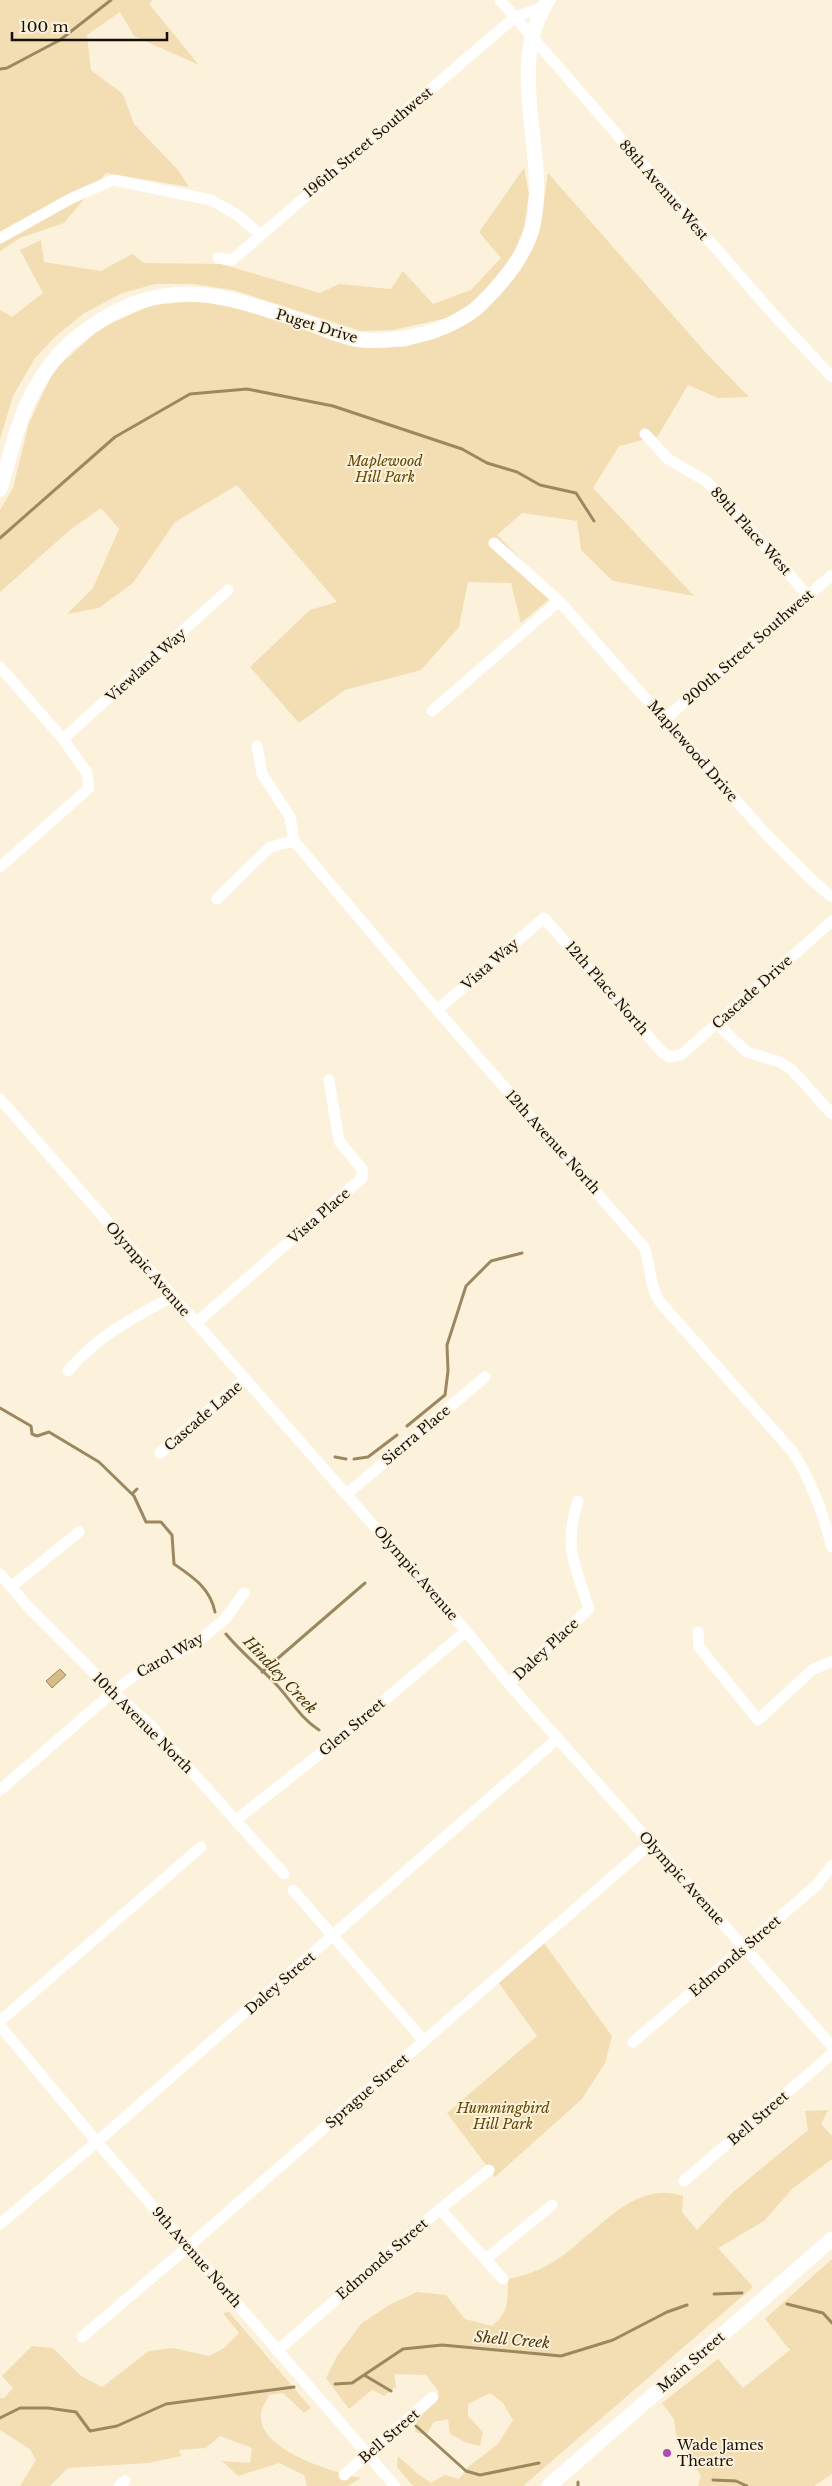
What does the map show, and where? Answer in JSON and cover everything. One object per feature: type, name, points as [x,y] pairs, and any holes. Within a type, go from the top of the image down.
[{"type":"main road","points":[[531,37],[546,3]]},
{"type":"main road","name":"Puget Drive","points":[[0,489],[28,402],[45,371],[64,346],[117,310],[150,297],[176,294],[204,294],[220,297],[243,302],[360,340],[404,340],[448,326],[481,305],[514,268],[533,227],[538,186],[528,89],[531,37]]},
{"type":"main road","name":"Main Street","points":[[549,2486],[832,2239]]},
{"type":"street","name":"88th Avenue West","points":[[500,0],[774,316],[832,377]]},
{"type":"street","name":"196th Street Southwest","points":[[218,258],[232,260],[515,17],[546,3]]},
{"type":"street","points":[[0,238],[72,198],[113,180],[211,200],[237,215],[261,235]]},
{"type":"street","name":"89th Place West","points":[[644,434],[668,459],[706,481],[808,596]]},
{"type":"street","name":"Maplewood Drive","points":[[494,543],[559,601],[772,840],[832,897]]},
{"type":"street","name":"200th Street Southwest","points":[[665,719],[832,575]]},
{"type":"street","name":"Viewland Way","points":[[63,740],[228,590]]},
{"type":"street","points":[[432,711],[559,601]]},
{"type":"street","points":[[0,667],[63,740],[87,773],[89,788],[0,868]]},
{"type":"street","points":[[217,899],[270,847],[294,841],[290,817],[262,774],[257,746]]},
{"type":"street","name":"12th Avenue North","points":[[294,841],[437,1010],[644,1247],[649,1259],[654,1294],[659,1301],[792,1452],[803,1468],[818,1498],[832,1547]]},
{"type":"street","name":"Vista Way","points":[[437,1010],[544,918]]},
{"type":"street","name":"12th Place North","points":[[544,918],[662,1052],[670,1058]]},
{"type":"street","name":"Cascade Drive","points":[[670,1058],[681,1055],[832,922]]},
{"type":"street","points":[[717,1024],[735,1043],[748,1052],[780,1062],[792,1070],[832,1114]]},
{"type":"street","name":"Vista Place","points":[[196,1323],[362,1178],[362,1169],[338,1141],[329,1080]]},
{"type":"street","name":"Olympic Avenue","points":[[0,1099],[347,1494],[466,1631],[509,1684],[832,2046]]},
{"type":"street","points":[[68,1371],[84,1352],[105,1334],[173,1296]]},
{"type":"street","name":"Sierra Place","points":[[347,1494],[485,1377]]},
{"type":"street","name":"Cascade Lane","points":[[160,1453],[245,1379]]},
{"type":"street","name":"Daley Place","points":[[509,1684],[589,1609],[570,1548],[571,1524],[578,1501]]},
{"type":"street","points":[[11,1587],[79,1532]]},
{"type":"street","name":"10th Avenue North","points":[[0,1574],[113,1692],[148,1723],[284,1874]]},
{"type":"street","name":"Carol Way","points":[[0,1790],[134,1676],[196,1643],[226,1620],[244,1594]]},
{"type":"street","name":"Glen Street","points":[[236,1820],[340,1738],[466,1631]]},
{"type":"street","points":[[698,1632],[699,1647],[758,1720],[812,1670],[832,1661]]},
{"type":"street","name":"Daley Street","points":[[0,2224],[333,1937],[558,1738]]},
{"type":"street","name":"Sprague Street","points":[[82,2337],[651,1843]]},
{"type":"street","points":[[0,2021],[201,1847]]},
{"type":"street","name":"Edmonds Street","points":[[633,2042],[817,1885],[832,1865]]},
{"type":"street","points":[[293,1890],[424,2041]]},
{"type":"street","name":"9th Avenue North","points":[[0,2026],[97,2142],[395,2486]]},
{"type":"street","name":"Bell Street","points":[[684,2181],[832,2054]]},
{"type":"street","name":"Edmonds Street","points":[[278,2350],[440,2209],[489,2170]]},
{"type":"street","points":[[486,2259],[552,2205]]},
{"type":"street","points":[[440,2209],[503,2279]]},
{"type":"street","name":"Bell Street","points":[[344,2475],[433,2397]]},
{"type":"green space","points":[[0,0],[153,0],[149,4],[199,65],[134,36],[120,12],[87,35],[91,70],[123,94],[134,124],[178,170],[189,187],[106,173],[64,223],[20,238],[0,251]]},
{"type":"green space","points":[[524,168],[529,194],[524,227],[513,256],[477,300],[447,318],[393,330],[361,331],[233,290],[193,284],[156,284],[122,293],[83,314],[56,336],[35,358],[13,396],[0,439],[0,310],[12,317],[43,293],[20,250],[41,240],[44,262],[101,271],[132,254],[144,263],[221,264],[320,293],[339,284],[391,289],[403,271],[433,304],[471,290],[501,258],[479,232]]},
{"type":"green space","name":"Maplewood Hill Park","points":[[548,173],[707,354],[749,397],[718,398],[688,385],[658,436],[619,446],[593,488],[694,596],[613,581],[581,550],[577,521],[522,513],[497,535],[555,594],[521,623],[511,583],[468,582],[459,627],[421,670],[345,690],[299,723],[250,667],[310,610],[337,602],[237,485],[175,522],[133,583],[99,608],[67,614],[93,588],[119,529],[101,508],[71,529],[0,592],[0,510],[13,488],[29,423],[54,370],[101,328],[152,305],[198,301],[246,310],[362,347],[405,347],[445,334],[518,272],[540,229]]},
{"type":"green space","name":"Hummingbird Hill Park","points":[[541,1939],[612,2036],[605,2063],[582,2099],[495,2177],[447,2113],[537,2036],[496,1979]]},
{"type":"green space","points":[[828,2110],[821,2124],[832,2136],[832,2159],[792,2189],[764,2221],[718,2248],[753,2287],[523,2486],[413,2486],[397,2467],[398,2456],[431,2483],[445,2475],[459,2479],[468,2467],[498,2444],[513,2420],[503,2403],[490,2393],[468,2404],[468,2416],[483,2432],[480,2446],[467,2443],[450,2434],[448,2419],[434,2422],[426,2435],[415,2432],[417,2421],[439,2392],[426,2375],[394,2374],[396,2387],[384,2396],[372,2390],[349,2409],[326,2378],[337,2356],[362,2323],[389,2305],[417,2292],[446,2295],[465,2319],[492,2326],[505,2311],[508,2279],[531,2273],[546,2266],[566,2253],[620,2209],[634,2200],[666,2193],[683,2196],[682,2212],[697,2230],[733,2192],[808,2130],[805,2111]]},
{"type":"green space","points":[[832,2259],[832,2474],[814,2486],[698,2486],[701,2476],[676,2434],[674,2419],[662,2403],[718,2359],[743,2388],[790,2350],[765,2319]]},
{"type":"green space","points":[[229,2312],[311,2408],[304,2413],[283,2393],[269,2395],[261,2413],[263,2426],[271,2438],[283,2448],[316,2465],[361,2478],[348,2486],[307,2486],[304,2475],[279,2463],[238,2476],[222,2461],[250,2463],[252,2448],[220,2436],[206,2448],[179,2450],[181,2456],[148,2463],[68,2468],[50,2486],[20,2486],[36,2460],[30,2449],[0,2430],[0,2398],[4,2398],[13,2388],[2,2376],[32,2346],[53,2348],[81,2376],[102,2387],[149,2351],[173,2348],[209,2356],[224,2348],[239,2333],[223,2313]]},
{"type":"shaded area","points":[[60,1669],[66,1675],[52,1688],[46,1681]]},
{"type":"waterway","points":[[0,69],[7,68],[60,40],[111,0]]},
{"type":"waterway","points":[[0,538],[115,437],[190,394],[247,389],[333,406],[462,449],[487,463],[517,472],[540,485],[576,493],[594,521]]},
{"type":"waterway","name":"Hindley Creek","points":[[407,1426],[445,1395],[448,1371],[447,1345],[466,1286],[491,1261],[522,1253]]},
{"type":"waterway","name":"Hindley Creek","points":[[0,1408],[31,1426],[32,1434],[37,1436],[49,1432],[99,1462],[134,1496],[146,1522],[161,1522],[172,1535],[174,1564],[200,1584],[209,1596],[215,1612]]},
{"type":"waterway","name":"Hindley Creek","points":[[354,1459],[368,1457],[397,1435]]},
{"type":"waterway","name":"Hindley Creek","points":[[335,1457],[346,1459]]},
{"type":"waterway","name":"Hindley Creek","points":[[132,1494],[137,1489]]},
{"type":"waterway","points":[[262,1672],[365,1583]]},
{"type":"waterway","name":"Hindley Creek","points":[[226,1634],[279,1687],[305,1719],[319,1730]]},
{"type":"waterway","name":"Shell Creek","points":[[714,2294],[742,2293]]},
{"type":"waterway","name":"Shell Creek","points":[[787,2304],[823,2313],[832,2323]]},
{"type":"waterway","name":"Shell Creek","points":[[335,2384],[352,2383],[403,2349],[442,2345],[561,2356],[613,2340],[667,2312],[687,2305]]},
{"type":"waterway","points":[[364,2375],[391,2391]]},
{"type":"waterway","name":"Shell Creek","points":[[0,2418],[20,2408],[48,2408],[76,2412],[90,2431],[117,2426],[166,2404],[294,2387]]},
{"type":"waterway","points":[[416,2426],[466,2471],[480,2475],[539,2463]]},
{"type":"waterway","points":[[713,2480],[736,2481],[747,2486]]},
{"type":"place","name":"Wade James Theatre","points":[[667,2453]]}]
